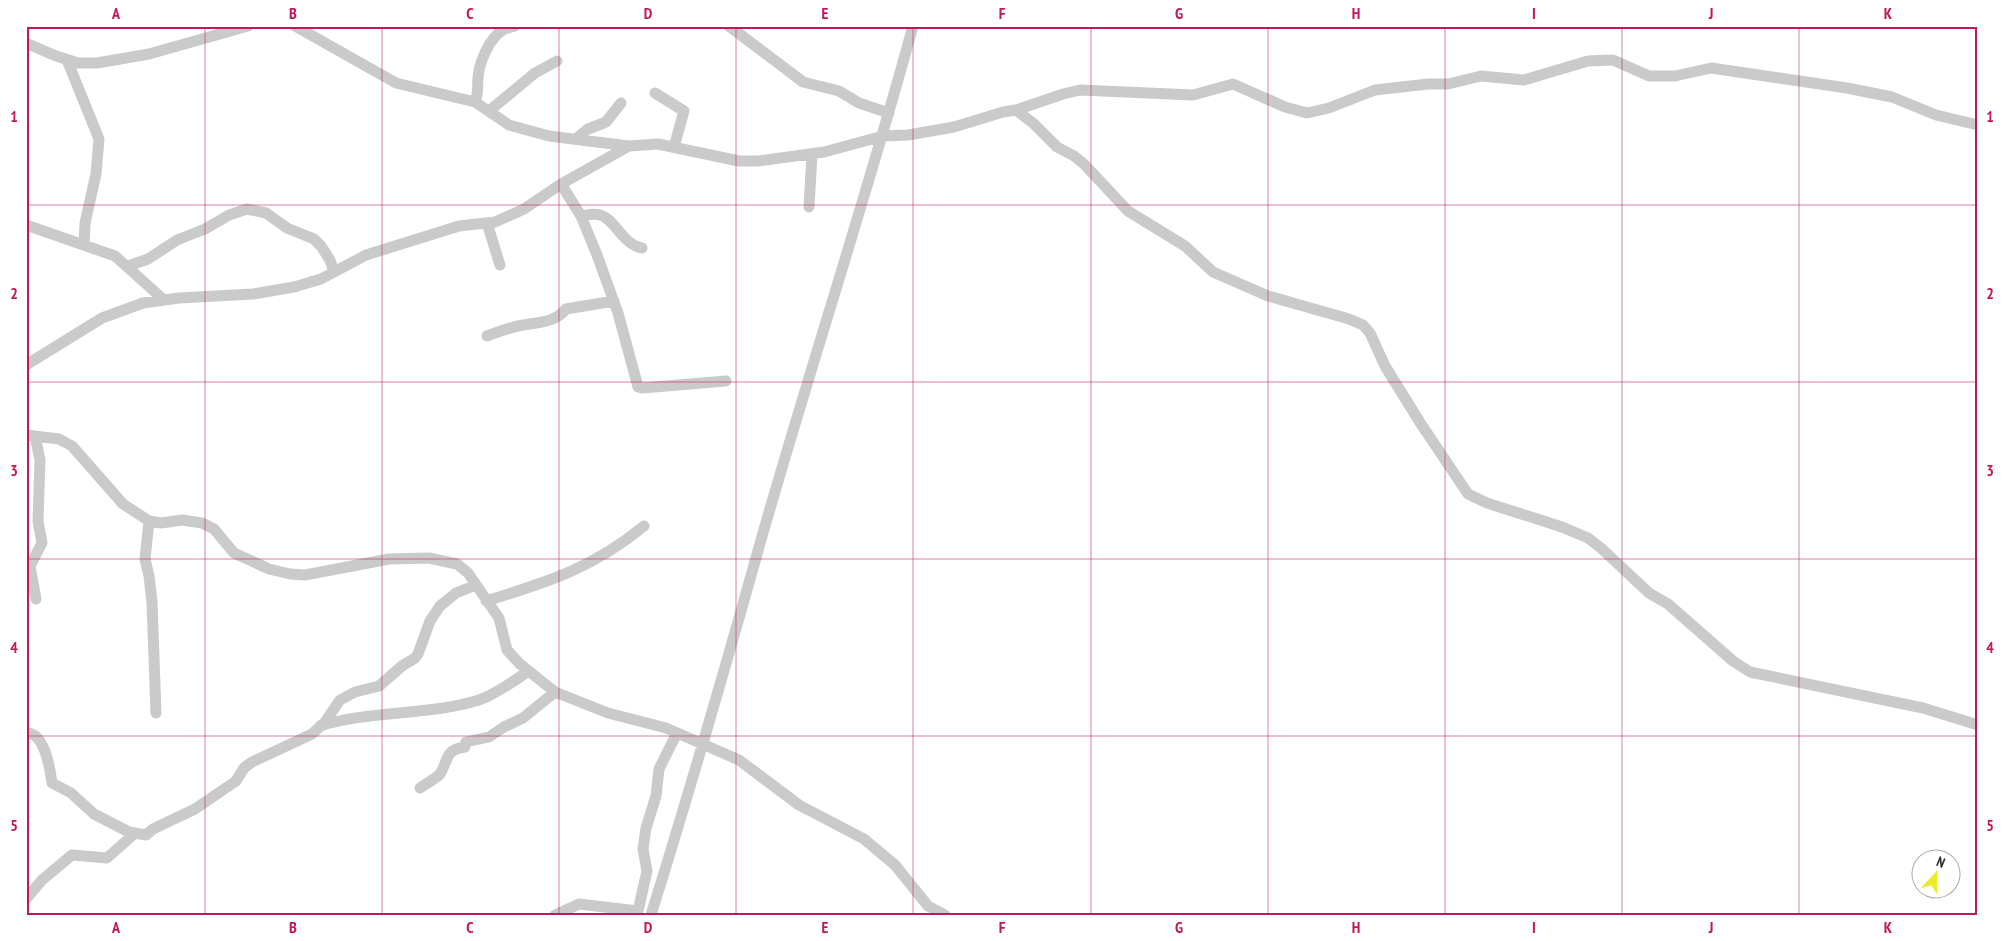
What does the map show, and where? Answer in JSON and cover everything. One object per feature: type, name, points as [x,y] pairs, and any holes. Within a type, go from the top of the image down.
[{"type":"street","points":[[26,43],[67,60],[78,63],[97,63],[149,54],[248,26]]},
{"type":"street","points":[[295,26],[396,84],[475,102],[510,125],[549,136],[629,146],[658,144],[746,162],[812,154],[883,136],[908,135],[954,127],[1080,90],[1193,95],[1232,84],[1285,107],[1307,113],[1329,108],[1375,90],[1428,84],[1448,84],[1481,76],[1524,80],[1588,61],[1613,60],[1649,76],[1675,76],[1711,68],[1847,88],[1892,97],[1936,115],[1978,125]]},
{"type":"street","points":[[475,102],[479,93],[478,79],[481,64],[487,47],[503,30],[515,26]]},
{"type":"street","points":[[729,26],[803,82],[839,90],[859,103],[889,113]]},
{"type":"street","points":[[651,915],[739,623],[761,539],[883,136],[913,26]]},
{"type":"street","points":[[67,60],[99,139],[96,174],[85,223],[84,245]]},
{"type":"street","points":[[488,111],[534,74],[557,61]]},
{"type":"street","points":[[655,93],[684,111],[674,147]]},
{"type":"street","points":[[576,139],[588,130],[606,122],[621,103]]},
{"type":"street","points":[[1016,110],[1033,123],[1056,147],[1074,156],[1084,164],[1128,211],[1186,246],[1213,272],[1268,296],[1349,319],[1367,329],[1385,366],[1468,494],[1487,503],[1562,526],[1588,538],[1649,593],[1668,604],[1733,661],[1750,672],[1923,708],[1978,725]]},
{"type":"street","points":[[26,365],[102,318],[143,302],[254,294],[294,287],[321,279],[366,255],[459,226],[495,222],[524,209],[561,184],[629,146]]},
{"type":"street","points":[[809,207],[812,154]]},
{"type":"street","points":[[561,184],[581,216],[614,301],[638,387],[726,381]]},
{"type":"street","points":[[128,266],[148,259],[177,240],[206,229],[229,215],[247,210],[266,213],[287,228],[314,239],[321,246],[334,272]]},
{"type":"street","points":[[581,216],[602,215],[634,247],[642,248]]},
{"type":"street","points":[[487,223],[500,265]]},
{"type":"street","points":[[26,225],[106,252],[128,266],[164,300]]},
{"type":"street","points":[[487,336],[520,325],[560,317],[566,309],[614,301]]},
{"type":"street","points":[[36,599],[30,566],[42,543],[38,521],[40,460],[31,436],[59,439],[72,446],[123,504],[149,521],[161,523],[182,520],[202,523],[214,528],[234,553],[269,569],[305,575],[325,573],[342,567],[389,559],[429,558],[456,564],[468,573],[498,618],[507,650],[555,692],[608,713],[666,728],[739,760],[799,805],[864,839],[895,865],[928,906],[946,915]]},
{"type":"street","points":[[149,521],[144,559],[149,576],[152,602],[156,713]]},
{"type":"street","points":[[486,601],[556,578],[585,566],[602,557],[644,526]]},
{"type":"street","points":[[26,733],[38,736],[42,743],[52,783],[71,793],[94,814],[134,834],[146,835],[153,829],[195,809],[236,781],[244,768],[252,762],[312,734],[340,700],[355,692],[379,686],[402,666],[415,658],[430,621],[440,606],[456,593],[476,585]]},
{"type":"street","points":[[320,726],[341,721],[451,706],[480,699],[496,692],[529,671]]},
{"type":"street","points":[[420,788],[439,775],[447,756],[454,748],[465,747],[466,742],[489,737],[523,718],[555,692]]},
{"type":"street","points":[[555,915],[580,904],[638,911],[647,871],[643,849],[646,828],[656,796],[660,769],[677,733]]},
{"type":"street","points":[[26,899],[42,880],[72,855],[107,858],[134,834]]}]
